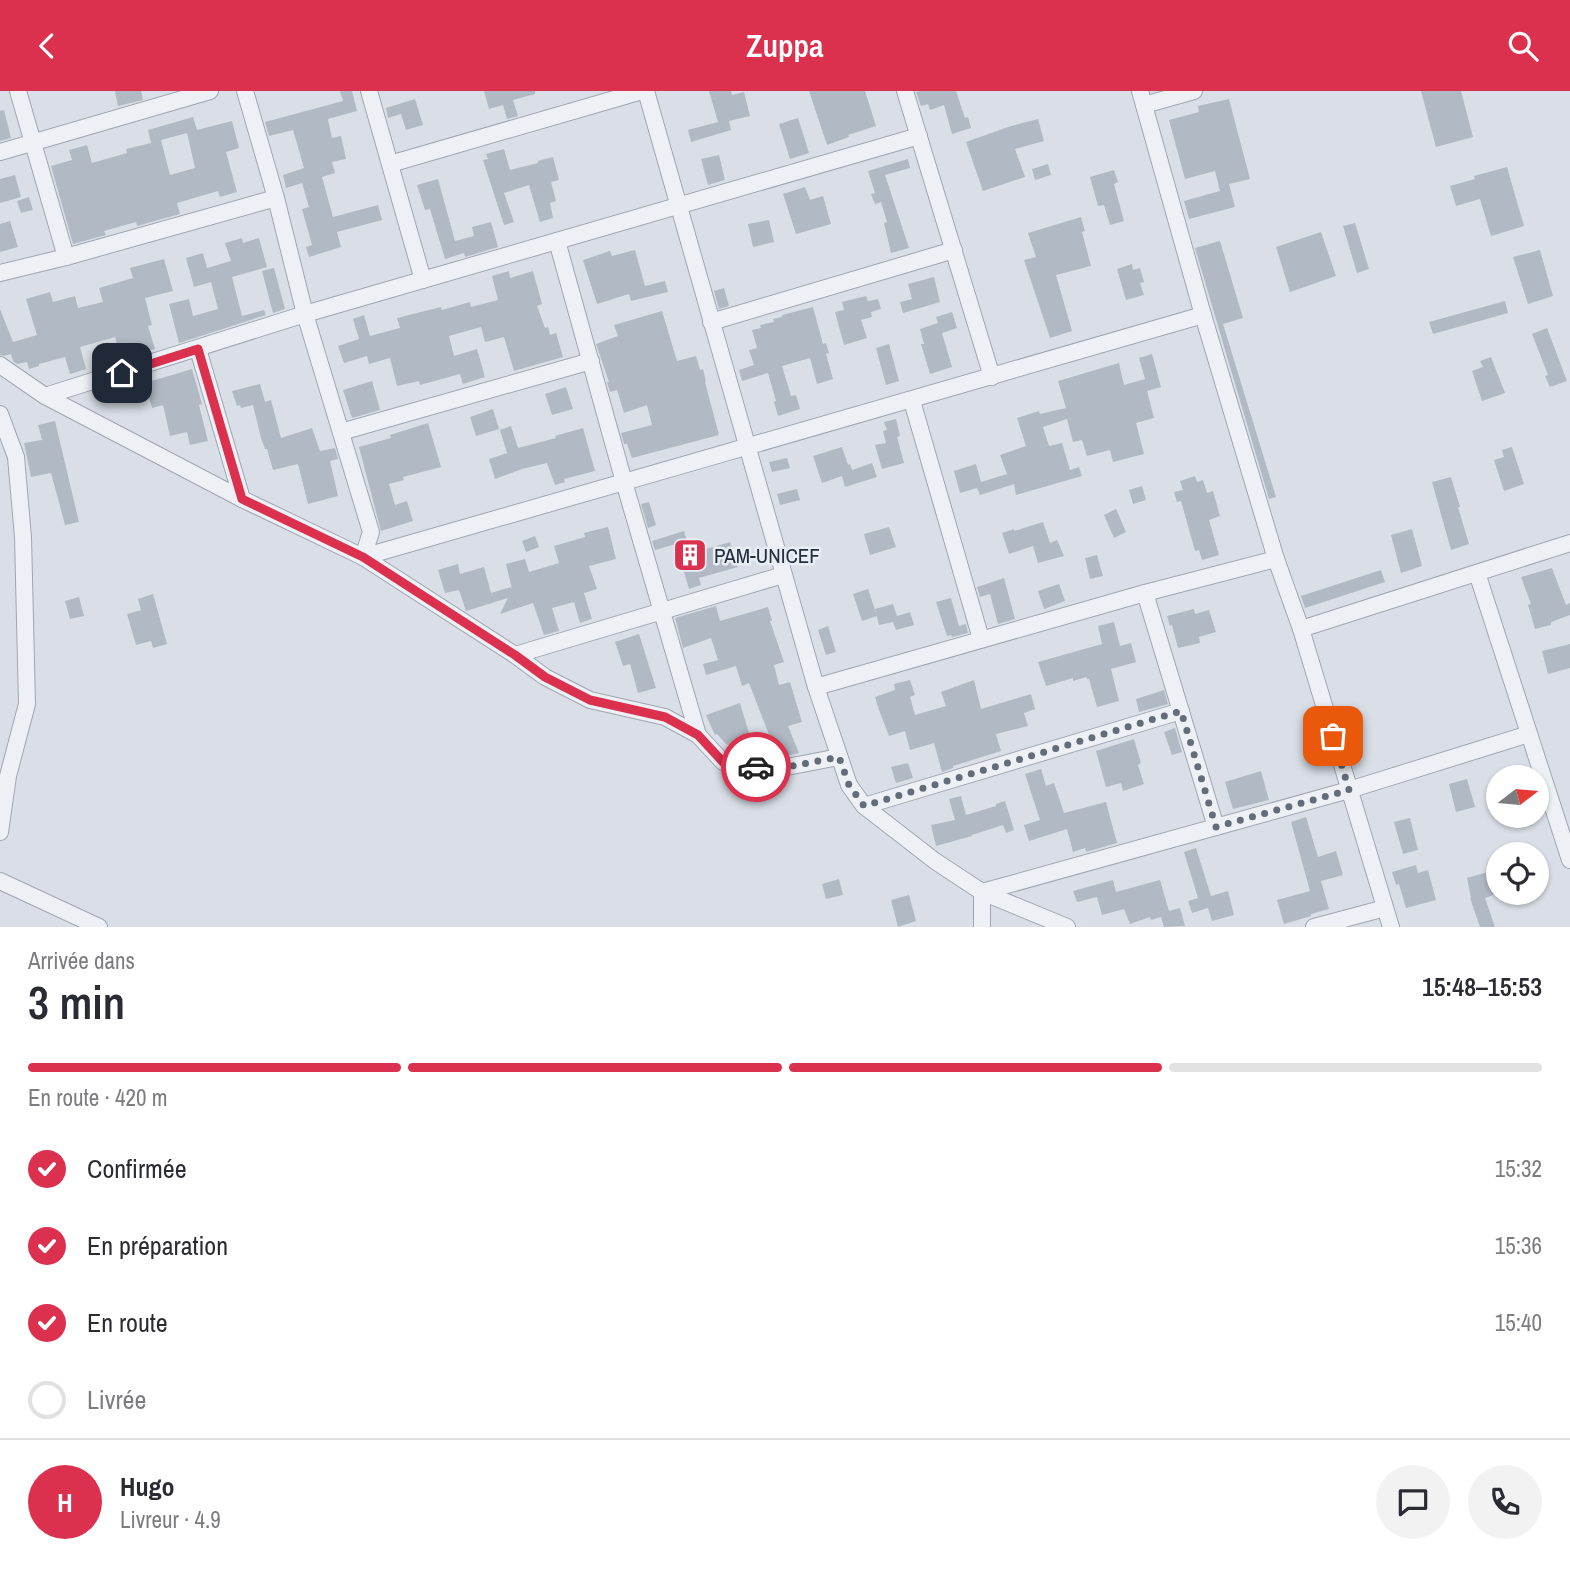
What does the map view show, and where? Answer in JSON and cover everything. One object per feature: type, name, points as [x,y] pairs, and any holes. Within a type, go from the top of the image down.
[{"type":"street","points":[[18,91],[66,257]]},
{"type":"street","points":[[0,152],[209,91]]},
{"type":"street","points":[[245,91],[306,314],[371,532],[363,557]]},
{"type":"street","points":[[369,91],[423,280]]},
{"type":"street","points":[[390,165],[644,91],[816,687],[849,785],[864,806],[935,861],[982,892],[1067,927]]},
{"type":"street","points":[[905,91],[992,377]]},
{"type":"street","points":[[1194,91],[1142,98],[1276,559],[1301,629],[1391,927]]},
{"type":"street","points":[[46,396],[306,314],[919,137]]},
{"type":"street","points":[[0,273],[276,198]]},
{"type":"street","points":[[557,241],[698,735]]},
{"type":"street","points":[[711,322],[954,250]]},
{"type":"street","points":[[363,557],[1203,315]]},
{"type":"street","points":[[198,349],[242,499]]},
{"type":"street","points":[[341,432],[591,361]]},
{"type":"street","points":[[0,365],[46,396],[242,499],[363,557],[545,677],[590,700],[665,717],[698,735],[723,762],[771,770],[839,757]]},
{"type":"street","points":[[912,401],[981,639]]},
{"type":"street","points":[[0,414],[16,457],[23,537],[27,704],[8,776],[0,832]]},
{"type":"street","points":[[1301,629],[1570,544]]},
{"type":"street","points":[[816,687],[1145,593],[1276,559]]},
{"type":"street","points":[[1477,573],[1570,860]]},
{"type":"street","points":[[515,655],[783,575]]},
{"type":"street","points":[[1145,593],[1216,827]]},
{"type":"street","points":[[864,806],[1181,711]]},
{"type":"street","points":[[982,892],[1349,790],[1528,734]]},
{"type":"street","points":[[0,881],[99,927]]},
{"type":"street","points":[[982,892],[982,927]]},
{"type":"street","points":[[1314,927],[1385,908]]},
{"type":"building","points":[[115,91],[141,91],[143,100],[118,106]]},
{"type":"building","points":[[340,91],[352,91],[357,111],[328,119],[332,138],[341,136],[346,159],[332,162],[335,173],[322,177],[333,217],[378,205],[382,220],[337,232],[341,247],[309,257],[306,247],[312,245],[302,209],[309,207],[302,183],[286,188],[283,175],[304,168],[293,130],[269,136],[265,122],[343,101]]},
{"type":"building","points":[[484,91],[535,91],[535,94],[513,100],[518,116],[507,119],[503,105],[489,109]]},
{"type":"building","points":[[709,91],[731,91],[732,95],[744,92],[750,116],[729,121],[731,130],[691,142],[688,130],[718,122]]},
{"type":"building","points":[[809,91],[865,91],[876,126],[827,145]]},
{"type":"building","points":[[956,91],[971,128],[952,134],[944,105],[930,110],[928,104],[921,106],[916,92]]},
{"type":"building","points":[[1421,91],[1461,91],[1473,137],[1436,147]]},
{"type":"building","points":[[415,99],[423,125],[406,130],[401,114],[388,118],[386,108]]},
{"type":"building","points":[[1229,99],[1250,179],[1229,184],[1235,207],[1189,219],[1184,201],[1220,191],[1215,171],[1185,179],[1169,120],[1199,112],[1198,106]]},
{"type":"building","points":[[4,110],[11,138],[0,141],[0,111]]},
{"type":"building","points":[[193,117],[197,130],[232,121],[239,148],[226,152],[237,192],[220,197],[218,191],[177,203],[180,214],[137,226],[136,222],[104,231],[106,235],[73,244],[51,166],[72,160],[69,150],[87,145],[92,163],[127,153],[126,149],[151,143],[148,130]],"holes":[[[187,133],[195,168],[170,175],[161,140]]]},
{"type":"building","points":[[798,118],[809,153],[790,159],[779,124]]},
{"type":"building","points":[[1038,119],[1044,141],[1015,149],[1025,177],[983,191],[966,142]]},
{"type":"building","points":[[504,149],[510,170],[553,157],[559,180],[551,182],[556,201],[550,203],[553,218],[540,222],[529,185],[504,193],[514,222],[504,225],[483,160],[488,159],[486,154]]},
{"type":"building","points":[[719,155],[725,180],[708,185],[701,159]]},
{"type":"building","points":[[908,159],[910,168],[885,175],[909,248],[891,253],[884,223],[887,222],[881,202],[875,204],[871,194],[875,193],[868,171]]},
{"type":"building","points":[[1048,164],[1051,175],[1035,180],[1032,169]]},
{"type":"building","points":[[1507,167],[1524,226],[1491,236],[1480,199],[1456,206],[1450,186]]},
{"type":"building","points":[[1114,170],[1118,182],[1114,184],[1124,221],[1110,225],[1104,205],[1098,206],[1090,177]]},
{"type":"building","points":[[15,175],[21,197],[0,203],[0,179]]},
{"type":"building","points":[[438,179],[455,241],[474,236],[472,227],[491,222],[498,247],[465,257],[464,253],[445,259],[430,209],[425,210],[417,185]]},
{"type":"building","points":[[805,187],[810,200],[823,196],[831,224],[796,234],[783,194]]},
{"type":"building","points":[[29,197],[33,210],[21,213],[17,201]]},
{"type":"building","points":[[1081,217],[1091,266],[1056,275],[1072,331],[1050,338],[1024,260],[1036,257],[1028,233]]},
{"type":"building","points":[[769,220],[774,242],[753,247],[748,224]]},
{"type":"building","points":[[10,221],[18,247],[0,252],[0,224]]},
{"type":"building","points":[[1355,223],[1369,269],[1357,273],[1343,226]]},
{"type":"building","points":[[1321,232],[1336,276],[1290,292],[1276,247]]},
{"type":"building","points":[[242,238],[243,243],[259,238],[267,267],[232,277],[242,316],[264,310],[266,315],[179,343],[169,304],[189,299],[193,316],[218,309],[211,282],[194,287],[186,258],[203,253],[207,268],[231,261],[225,243]]},
{"type":"building","points":[[1220,241],[1243,318],[1223,324],[1276,497],[1269,499],[1195,248]]},
{"type":"building","points":[[635,250],[645,286],[665,281],[668,292],[631,301],[629,294],[597,304],[583,260],[610,251],[612,256]]},
{"type":"building","points":[[1540,250],[1553,296],[1528,304],[1513,257]]},
{"type":"building","points":[[164,259],[173,291],[145,298],[152,325],[148,326],[155,349],[142,352],[141,348],[120,354],[115,337],[80,347],[86,369],[70,374],[65,357],[29,369],[27,362],[17,364],[13,361],[11,354],[0,355],[0,309],[13,342],[37,335],[26,299],[50,292],[53,302],[75,296],[78,308],[103,302],[99,288],[133,278],[130,268]]},
{"type":"building","points":[[1132,264],[1133,270],[1140,268],[1144,282],[1140,283],[1144,295],[1126,300],[1117,269]]},
{"type":"building","points":[[274,268],[285,309],[273,313],[262,271]]},
{"type":"building","points":[[509,271],[510,278],[533,271],[542,304],[537,306],[545,328],[548,327],[550,335],[556,333],[563,357],[514,371],[504,337],[485,342],[481,327],[449,336],[454,356],[477,349],[485,377],[463,384],[460,374],[420,385],[419,381],[397,386],[390,358],[369,364],[367,356],[344,363],[338,346],[359,339],[353,319],[364,315],[370,336],[400,328],[397,318],[441,307],[442,310],[470,302],[471,307],[498,300],[492,276]]},
{"type":"building","points":[[934,277],[940,302],[903,313],[900,302],[912,299],[908,284]]},
{"type":"building","points":[[724,288],[729,306],[719,309],[714,291]]},
{"type":"building","points":[[866,296],[868,301],[878,299],[881,309],[871,312],[872,317],[861,320],[867,338],[844,345],[835,312],[844,310],[842,302]]},
{"type":"building","points":[[1505,301],[1508,313],[1433,334],[1429,322]]},
{"type":"building","points":[[813,307],[823,344],[826,343],[829,353],[826,354],[833,379],[817,384],[810,358],[782,366],[791,396],[796,395],[800,409],[778,416],[768,373],[742,381],[739,370],[754,365],[749,350],[757,348],[752,330],[774,322],[773,319],[782,315]]},
{"type":"building","points":[[662,311],[677,361],[696,356],[700,370],[703,369],[719,435],[632,458],[621,433],[652,425],[647,405],[624,413],[617,390],[610,392],[596,344],[618,336],[614,325]]},
{"type":"building","points":[[952,312],[957,328],[942,333],[952,367],[930,374],[921,344],[924,344],[920,329],[938,323],[936,317]]},
{"type":"building","points":[[1547,328],[1567,381],[1550,387],[1532,334]]},
{"type":"building","points":[[889,344],[899,381],[886,385],[876,348]]},
{"type":"building","points":[[1152,354],[1161,387],[1147,391],[1154,418],[1136,423],[1144,454],[1113,462],[1110,450],[1087,456],[1082,440],[1073,442],[1067,419],[1043,427],[1049,446],[1062,443],[1070,470],[1079,467],[1082,476],[1016,495],[1014,484],[980,495],[977,488],[960,493],[954,471],[976,464],[981,482],[1007,474],[1000,455],[1026,446],[1017,418],[1039,411],[1040,414],[1066,408],[1058,381],[1119,363],[1124,385],[1145,379],[1139,358]]},
{"type":"building","points":[[1491,357],[1505,393],[1482,401],[1472,371],[1483,367],[1480,361]]},
{"type":"building","points":[[192,369],[202,404],[199,405],[208,441],[190,445],[187,432],[170,436],[163,405],[152,408],[145,383]]},
{"type":"building","points":[[372,381],[380,410],[352,418],[343,390]]},
{"type":"building","points":[[260,384],[265,402],[271,400],[281,438],[312,428],[320,451],[335,448],[338,459],[330,461],[338,496],[308,504],[298,464],[273,470],[253,405],[241,408],[240,405],[237,406],[232,391]]},
{"type":"building","points":[[566,387],[573,409],[552,415],[545,394]]},
{"type":"building","points":[[493,409],[499,429],[476,436],[470,417]]},
{"type":"building","points":[[896,419],[900,436],[897,437],[904,463],[882,469],[875,445],[886,443],[883,431],[887,430],[884,422]]},
{"type":"building","points":[[55,421],[79,522],[65,525],[51,473],[31,477],[24,443],[42,440],[38,425]]},
{"type":"building","points":[[428,423],[441,467],[403,477],[404,480],[389,484],[395,505],[407,501],[413,521],[381,531],[359,447]]},
{"type":"building","points":[[511,426],[518,448],[583,428],[595,471],[564,479],[565,482],[555,485],[547,463],[495,479],[489,459],[507,453],[500,430]]},
{"type":"building","points":[[842,447],[852,470],[872,463],[877,477],[845,487],[842,476],[822,483],[813,456]]},
{"type":"building","points":[[1512,447],[1524,484],[1504,491],[1494,460],[1504,457],[1502,450]]},
{"type":"building","points":[[787,458],[790,468],[772,472],[769,462]]},
{"type":"building","points":[[1195,476],[1197,482],[1203,480],[1207,493],[1213,491],[1220,516],[1209,520],[1219,555],[1202,560],[1199,550],[1195,551],[1181,501],[1177,502],[1174,492],[1183,490],[1180,481]]},
{"type":"building","points":[[1451,477],[1469,544],[1451,550],[1432,482]]},
{"type":"building","points":[[1142,486],[1146,500],[1133,504],[1129,490]]},
{"type":"building","points":[[797,489],[800,500],[780,505],[777,494]]},
{"type":"building","points":[[649,502],[656,525],[648,528],[641,504]]},
{"type":"building","points":[[1116,509],[1126,532],[1114,538],[1104,515]]},
{"type":"building","points":[[1043,522],[1050,543],[1057,540],[1064,556],[1038,563],[1033,546],[1009,554],[1002,533]]},
{"type":"building","points":[[608,527],[616,559],[589,566],[597,589],[584,593],[592,619],[580,623],[574,602],[552,608],[559,631],[544,635],[533,603],[500,614],[508,598],[466,611],[459,590],[445,593],[438,570],[458,564],[460,574],[484,567],[491,593],[511,587],[512,589],[506,564],[525,559],[529,572],[559,563],[554,546],[585,537],[584,533]]},
{"type":"building","points":[[889,527],[896,547],[870,555],[864,534]]},
{"type":"building","points":[[1412,529],[1422,566],[1401,573],[1391,535]]},
{"type":"building","points":[[684,531],[688,544],[697,542],[699,551],[730,542],[738,567],[699,578],[701,585],[689,589],[676,544],[655,550],[652,541]]},
{"type":"building","points":[[535,536],[539,547],[526,552],[522,541]]},
{"type":"building","points":[[1097,555],[1103,576],[1090,579],[1085,558]]},
{"type":"building","points":[[1552,568],[1566,605],[1570,603],[1570,615],[1551,622],[1551,625],[1535,629],[1528,605],[1531,604],[1521,577]]},
{"type":"building","points":[[1381,570],[1385,582],[1305,608],[1301,596]]},
{"type":"building","points":[[1004,578],[1015,619],[998,624],[990,594],[980,597],[977,587]]},
{"type":"building","points":[[1059,584],[1065,601],[1044,609],[1038,591]]},
{"type":"building","points":[[868,589],[877,616],[862,621],[853,594]]},
{"type":"building","points":[[153,594],[167,644],[153,648],[151,641],[136,645],[127,614],[141,610],[138,599]]},
{"type":"building","points":[[79,597],[84,616],[70,619],[65,601]]},
{"type":"building","points":[[951,598],[959,626],[966,624],[968,633],[952,637],[947,636],[936,602]]},
{"type":"building","points":[[893,604],[897,616],[910,612],[914,625],[896,630],[893,622],[879,625],[875,609]]},
{"type":"building","points":[[716,606],[720,621],[768,607],[784,662],[774,665],[779,685],[790,682],[802,722],[788,726],[799,753],[778,758],[749,683],[742,686],[736,666],[706,675],[703,664],[718,660],[711,638],[683,648],[675,618]]},
{"type":"building","points":[[1194,609],[1195,614],[1209,610],[1216,632],[1199,637],[1200,643],[1178,648],[1167,616]]},
{"type":"building","points":[[1114,622],[1120,646],[1131,643],[1136,662],[1111,669],[1119,701],[1097,707],[1089,679],[1086,677],[1046,686],[1038,662],[1102,644],[1098,626]]},
{"type":"building","points":[[828,626],[836,652],[826,655],[818,630]]},
{"type":"building","points":[[639,634],[656,688],[638,693],[630,664],[623,666],[615,642]]},
{"type":"building","points":[[1570,644],[1570,668],[1548,674],[1542,651]]},
{"type":"building","points":[[910,680],[915,695],[910,697],[915,715],[946,706],[941,692],[974,680],[981,709],[1031,694],[1035,709],[1024,713],[1028,726],[996,734],[1001,751],[942,772],[934,743],[910,750],[905,731],[889,736],[879,710],[875,697],[895,690],[894,684]]},
{"type":"building","points":[[1164,690],[1168,704],[1139,712],[1136,699]]},
{"type":"building","points":[[740,703],[753,747],[740,751],[715,735],[706,715]]},
{"type":"building","points":[[1175,728],[1182,752],[1172,755],[1164,732]]},
{"type":"building","points":[[1134,739],[1144,784],[1123,791],[1121,783],[1106,787],[1096,751]]},
{"type":"building","points":[[908,763],[913,778],[896,783],[891,767]]},
{"type":"building","points":[[1041,769],[1046,786],[1054,783],[1064,813],[1106,802],[1117,843],[1086,852],[1085,848],[1073,852],[1067,829],[1029,841],[1024,825],[1040,820],[1025,774]]},
{"type":"building","points":[[1261,771],[1269,800],[1233,809],[1225,782]]},
{"type":"building","points":[[1467,779],[1475,807],[1456,812],[1449,784]]},
{"type":"building","points":[[961,796],[966,815],[1005,801],[1014,830],[1006,833],[1003,825],[936,846],[931,825],[955,820],[949,799]]},
{"type":"building","points":[[1306,817],[1318,857],[1336,851],[1343,875],[1321,881],[1329,909],[1284,924],[1277,900],[1310,891],[1291,822]]},
{"type":"building","points":[[1410,818],[1418,850],[1403,854],[1394,822]]},
{"type":"building","points":[[1196,848],[1211,896],[1228,891],[1234,915],[1212,921],[1208,908],[1192,913],[1188,901],[1198,898],[1184,852]]},
{"type":"building","points":[[1416,865],[1418,873],[1428,870],[1436,900],[1406,908],[1399,884],[1396,885],[1392,872]]},
{"type":"building","points":[[1486,872],[1486,905],[1495,927],[1480,927],[1470,898],[1467,878]]},
{"type":"building","points":[[839,879],[843,895],[826,899],[822,884]]},
{"type":"building","points":[[1113,880],[1116,892],[1160,880],[1169,911],[1180,908],[1185,926],[1164,927],[1161,917],[1151,920],[1150,917],[1130,924],[1124,909],[1102,915],[1097,897],[1077,902],[1073,891]]},
{"type":"building","points":[[909,895],[916,921],[898,927],[891,900]]},
{"type":"way so far","points":[[756,767],[771,770],[839,757],[849,785],[864,806],[1181,711],[1216,827],[1349,790],[1333,736]]},
{"type":"place","name":"PAM-UNICEF","points":[[690,555]]},
{"type":"route","points":[[122,373],[198,349],[242,499],[363,557],[545,677],[590,700],[665,717],[698,735],[723,762],[756,767]]}]
